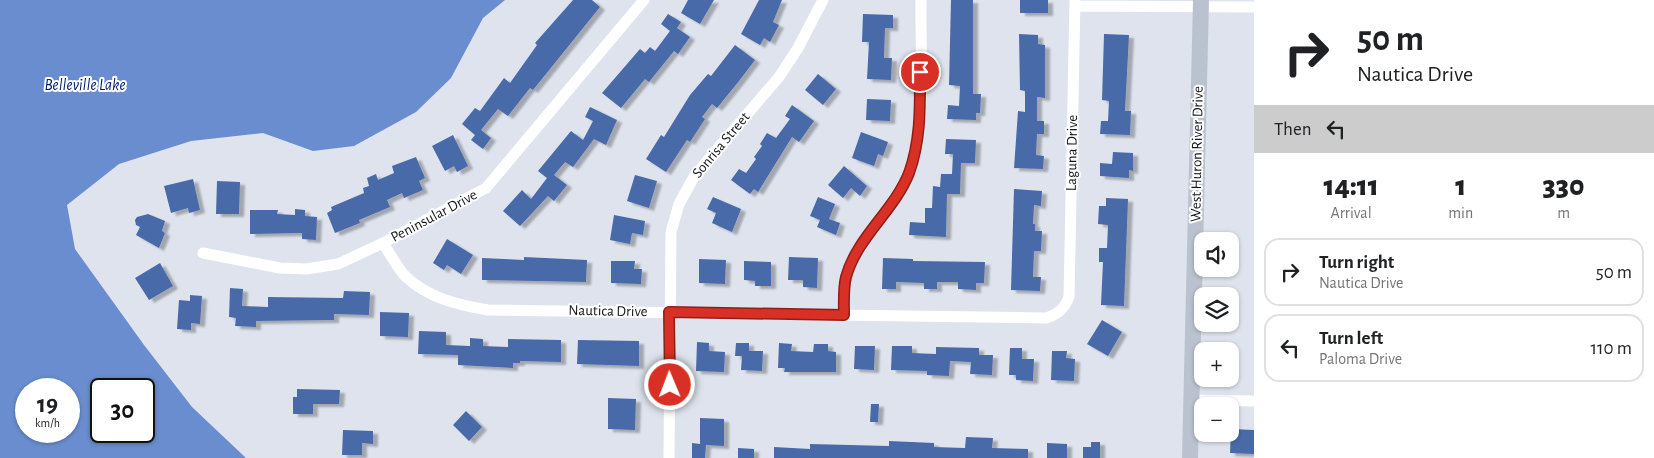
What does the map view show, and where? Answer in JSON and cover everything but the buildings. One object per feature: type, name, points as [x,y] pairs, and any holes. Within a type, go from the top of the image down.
[{"type":"main road","name":"West Huron River Drive","points":[[1190,458],[1201,4]]},
{"type":"street","name":"Peninsular Drive","points":[[203,253],[280,268],[306,269],[338,264],[383,243],[486,188],[644,0]]},
{"type":"street","name":"Sonrisa Street","points":[[669,458],[671,232],[679,204],[695,175],[779,77],[798,48],[823,0]]},
{"type":"street","points":[[844,315],[845,278],[858,249],[908,175],[916,150],[919,125],[921,0]]},
{"type":"street","points":[[1075,3],[1201,4],[1254,7]]},
{"type":"street","name":"Laguna Drive","points":[[1065,306],[1069,297],[1075,3]]},
{"type":"street","name":"Nautica Drive","points":[[383,243],[405,276],[432,294],[460,306],[488,310],[1047,318],[1059,313],[1065,306]]},
{"type":"street","points":[[1191,400],[1254,401]]},
{"type":"water","name":"Belleville Lake","points":[[0,0],[505,0],[483,18],[451,78],[416,112],[354,146],[313,151],[263,133],[191,141],[119,164],[67,205],[75,249],[144,345],[192,407],[246,458],[0,458]]},
{"type":"route","points":[[670,385],[669,312],[844,315],[845,278],[858,249],[908,175],[916,150],[919,125],[920,72]]}]
